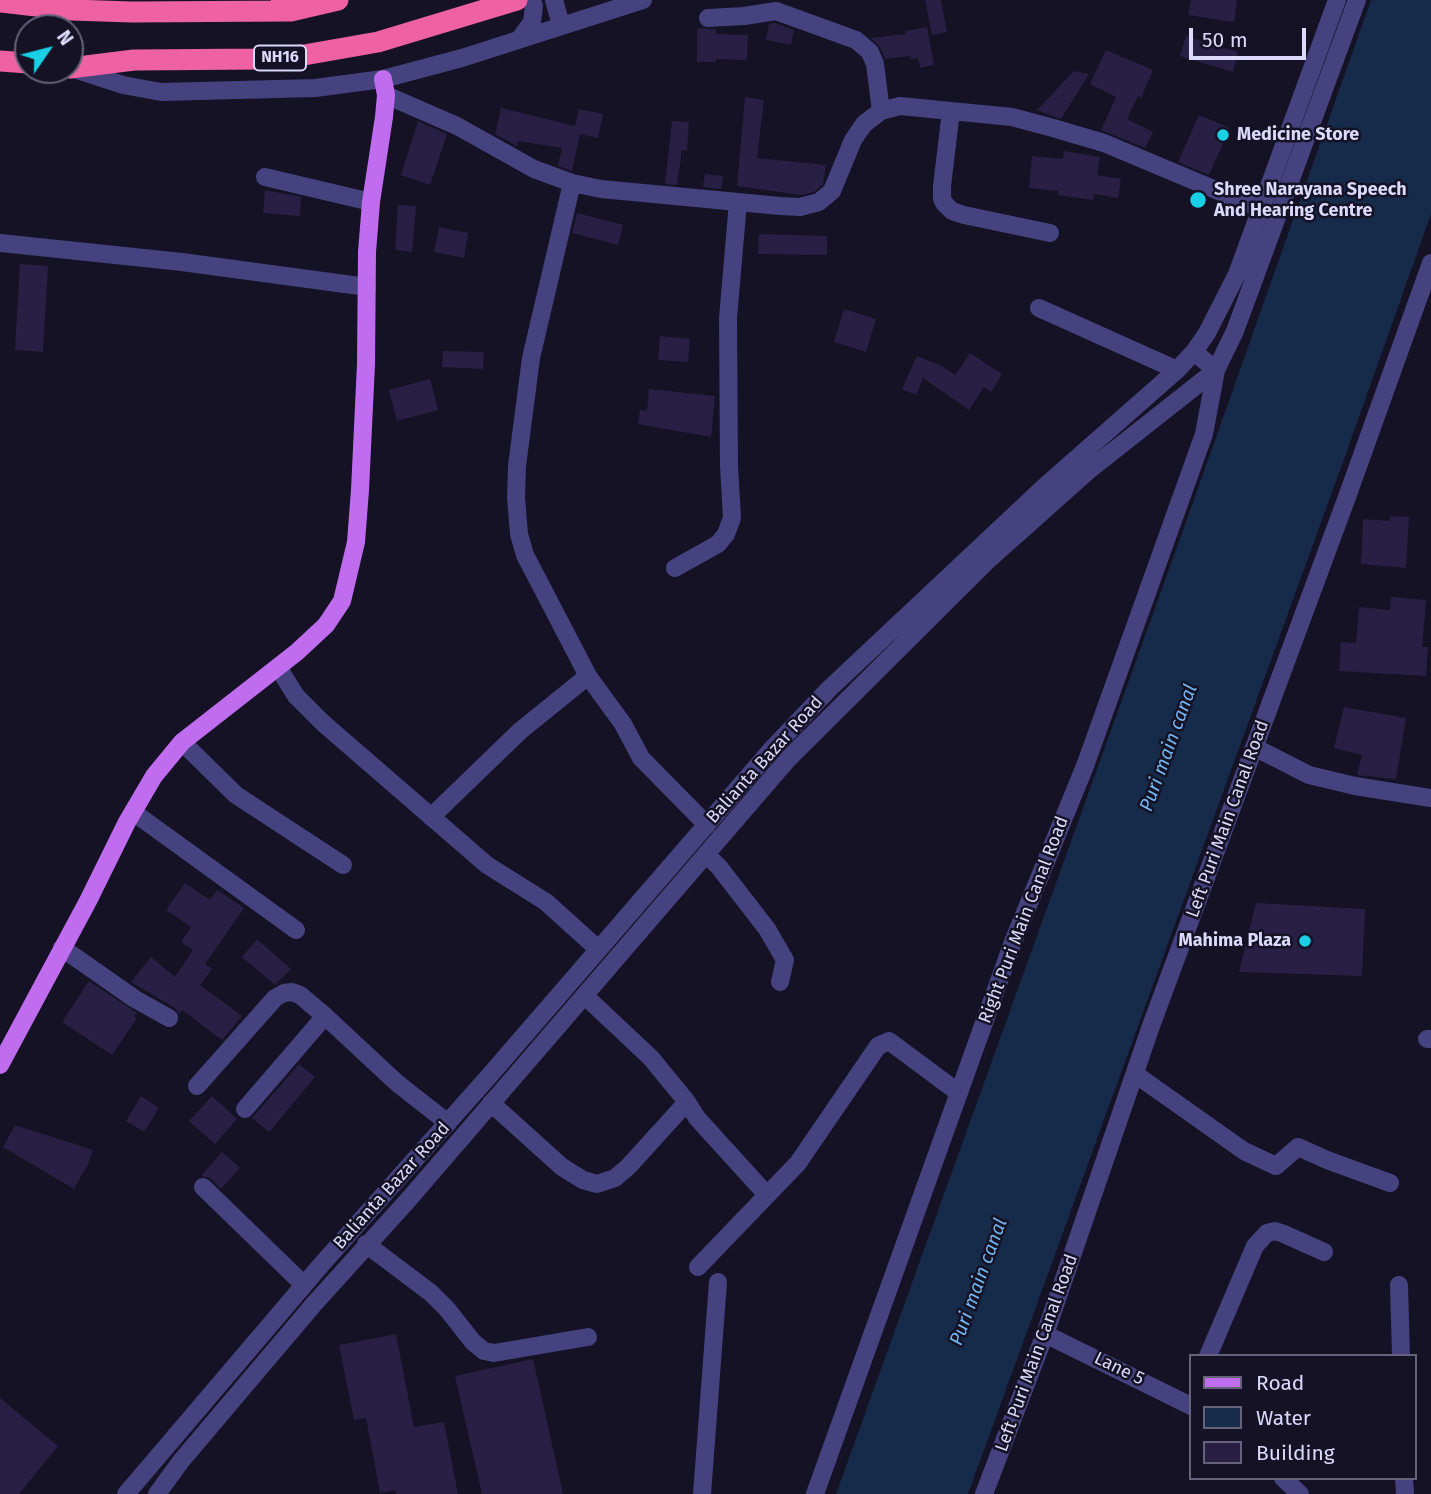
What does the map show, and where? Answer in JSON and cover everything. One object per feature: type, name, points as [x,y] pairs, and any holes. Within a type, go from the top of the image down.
[{"type":"highway","points":[[258,0],[291,11]]},
{"type":"highway","points":[[0,2],[108,12],[291,11],[338,0]]},
{"type":"highway","name":"NH16","points":[[84,66],[134,60],[262,60],[304,55],[378,42],[517,0]]},
{"type":"main road","points":[[0,1065],[153,776],[182,742],[278,667],[326,625],[342,601],[356,542],[366,364],[371,202],[384,87]]},
{"type":"street","points":[[521,37],[532,22],[532,0]]},
{"type":"street","points":[[554,0],[561,25]]},
{"type":"street","points":[[579,0],[584,18]]},
{"type":"street","points":[[606,0],[637,2]]},
{"type":"street","name":"Balianta Bazar Road","points":[[126,1494],[772,749],[829,689],[1062,471],[1194,352],[1207,334],[1237,274],[1337,0]]},
{"type":"street","name":"Balianta Bazar Road","points":[[157,1494],[366,1244],[409,1199],[789,758],[986,562],[1088,471],[1216,369],[1235,331],[1357,0]]},
{"type":"street","points":[[84,72],[123,85],[161,92],[384,87],[521,37],[637,2]]},
{"type":"street","points":[[708,18],[776,11],[856,40],[870,51],[875,65],[881,111]]},
{"type":"street","points":[[384,87],[534,169],[572,183],[601,189],[800,207],[819,202],[832,191],[853,140],[864,124],[881,111],[900,106],[1012,117],[1104,143],[1261,209]]},
{"type":"street","points":[[951,111],[942,186],[942,199],[945,204],[952,211],[964,215],[1050,233]]},
{"type":"street","points":[[265,177],[371,202]]},
{"type":"street","points":[[572,183],[531,358],[517,466],[519,534],[525,555],[588,676],[624,724],[641,758],[707,825]]},
{"type":"street","points":[[675,568],[718,544],[726,534],[732,518],[728,318],[738,202]]},
{"type":"street","points":[[0,243],[182,262],[367,287]]},
{"type":"street","name":"Left Puri Main Canal Road","points":[[984,1494],[1045,1334],[1135,1074],[1348,497],[1431,263]]},
{"type":"street","points":[[1039,308],[1177,370]]},
{"type":"street","points":[[1194,352],[1216,369]]},
{"type":"street","name":"Right Puri Main Canal Road","points":[[815,1494],[1013,942],[1085,766],[1188,482],[1204,434],[1216,369]]},
{"type":"street","points":[[278,667],[296,696],[323,723],[486,865],[546,902],[598,949]]},
{"type":"street","points":[[431,817],[520,732],[588,676]]},
{"type":"street","points":[[182,742],[236,795],[343,865]]},
{"type":"street","points":[[1254,747],[1309,775],[1355,786],[1431,798]]},
{"type":"street","points":[[133,812],[296,930]]},
{"type":"street","points":[[706,854],[746,900],[785,960],[780,982]]},
{"type":"street","points":[[62,948],[135,999],[169,1018]]},
{"type":"street","points":[[197,1086],[275,998],[292,992],[300,995],[397,1083],[448,1123]]},
{"type":"street","points":[[585,996],[651,1058],[697,1118],[767,1195]]},
{"type":"street","points":[[245,1109],[325,1016]]},
{"type":"street","points":[[698,1267],[806,1153],[878,1046],[889,1041],[959,1093]]},
{"type":"street","points":[[1135,1074],[1244,1151],[1276,1166],[1298,1147],[1390,1183]]},
{"type":"street","points":[[491,1103],[562,1167],[583,1180],[597,1184],[615,1178],[628,1167],[687,1102]]},
{"type":"street","points":[[203,1187],[304,1286]]},
{"type":"street","points":[[1209,1354],[1255,1246],[1267,1233],[1275,1231],[1284,1234],[1324,1252]]},
{"type":"street","points":[[366,1244],[447,1308],[473,1342],[484,1351],[494,1353],[587,1337]]},
{"type":"street","points":[[702,1494],[718,1282]]},
{"type":"street","points":[[1399,1285],[1401,1354]]},
{"type":"street","name":"Lane 5","points":[[1045,1334],[1190,1402]]},
{"type":"street","points":[[1285,1480],[1300,1494]]},
{"type":"water","name":"Puri main canal","points":[[1371,0],[1431,0],[1431,214],[1347,451],[968,1494],[836,1494],[1186,522]]},
{"type":"building","points":[[925,0],[941,0],[947,32],[932,35]]},
{"type":"building","points":[[1191,0],[1237,0],[1234,22],[1188,15]]},
{"type":"building","points":[[775,23],[794,30],[791,45],[766,40],[769,24]]},
{"type":"building","points":[[927,27],[934,65],[920,68],[918,58],[911,59],[910,56],[885,59],[880,47],[871,38],[906,34],[905,31]]},
{"type":"building","points":[[697,28],[716,29],[716,34],[748,35],[747,60],[716,59],[716,62],[697,62]]},
{"type":"building","points":[[1186,36],[1238,52],[1233,72],[1180,56]]},
{"type":"building","points":[[1106,50],[1153,70],[1141,98],[1138,96],[1127,119],[1153,132],[1145,148],[1101,130],[1116,97],[1090,84]]},
{"type":"building","points":[[1074,71],[1089,74],[1061,119],[1037,110]]},
{"type":"building","points":[[745,97],[764,100],[757,158],[826,165],[823,184],[814,192],[802,195],[737,186]]},
{"type":"building","points":[[501,108],[575,126],[579,109],[603,114],[598,138],[580,134],[572,171],[558,166],[562,148],[518,141],[517,146],[495,134]]},
{"type":"building","points":[[1199,115],[1230,128],[1209,175],[1178,162]]},
{"type":"building","points":[[418,121],[447,134],[430,185],[401,175]]},
{"type":"building","points":[[672,121],[689,122],[687,151],[682,150],[677,185],[665,184]]},
{"type":"building","points":[[1064,151],[1100,157],[1097,175],[1121,179],[1118,198],[1094,194],[1093,200],[1058,195],[1058,191],[1029,188],[1032,156],[1063,159]]},
{"type":"building","points":[[705,174],[723,176],[721,189],[703,187]]},
{"type":"building","points":[[265,190],[301,197],[300,216],[263,213]]},
{"type":"building","points":[[398,205],[416,206],[412,252],[395,250]]},
{"type":"building","points":[[577,213],[623,225],[618,245],[572,233]]},
{"type":"building","points":[[439,227],[468,233],[464,258],[434,252]]},
{"type":"building","points":[[759,234],[827,236],[827,255],[758,254]]},
{"type":"building","points":[[20,264],[48,266],[43,352],[15,350]]},
{"type":"building","points":[[844,309],[876,319],[866,352],[834,342]]},
{"type":"building","points":[[660,336],[690,339],[688,362],[658,360]]},
{"type":"building","points":[[443,351],[484,352],[483,369],[442,367]]},
{"type":"building","points":[[970,353],[1002,374],[991,392],[984,387],[969,410],[923,378],[916,395],[902,389],[917,356],[940,365],[955,375]]},
{"type":"building","points":[[430,379],[438,410],[397,421],[389,390]]},
{"type":"building","points":[[649,389],[715,396],[711,437],[638,424],[640,410],[647,411]]},
{"type":"building","points":[[1390,516],[1409,517],[1406,568],[1361,564],[1363,519],[1390,521]]},
{"type":"building","points":[[1391,597],[1426,600],[1422,647],[1428,647],[1426,676],[1339,671],[1341,642],[1356,643],[1359,607],[1390,610]]},
{"type":"building","points":[[1344,707],[1406,718],[1396,779],[1357,775],[1362,755],[1334,748]]},
{"type":"building","points":[[185,883],[210,900],[217,890],[244,908],[205,964],[212,969],[200,985],[242,1016],[222,1040],[182,1010],[179,1014],[175,1008],[131,982],[151,957],[175,977],[193,950],[181,942],[191,927],[166,910]]},
{"type":"building","name":"Mahima Plaza","points":[[1256,903],[1365,909],[1362,976],[1239,972]]},
{"type":"building","points":[[257,939],[291,969],[275,985],[242,957]]},
{"type":"building","points":[[89,981],[137,1013],[134,1016],[137,1018],[112,1055],[62,1022]]},
{"type":"building","points":[[299,1064],[315,1077],[269,1132],[252,1118]]},
{"type":"building","points":[[141,1096],[159,1108],[144,1132],[126,1121]]},
{"type":"building","points":[[212,1096],[237,1119],[215,1144],[189,1121]]},
{"type":"building","points":[[15,1125],[93,1150],[74,1189],[3,1147]]},
{"type":"building","points":[[222,1152],[240,1168],[221,1189],[210,1178],[201,1176]]},
{"type":"building","points":[[396,1334],[414,1427],[444,1422],[458,1494],[396,1494],[396,1490],[380,1493],[366,1418],[354,1420],[339,1345]]},
{"type":"building","points":[[533,1359],[563,1494],[482,1494],[455,1376]]},
{"type":"building","points":[[0,1398],[58,1446],[19,1494],[0,1494]]},
{"type":"place","name":"Medicine Store","points":[[1223,135]]},
{"type":"place","name":"Shree Narayana Speech And Hearing Centre","points":[[1198,200]]},
{"type":"place","name":"Mahima Plaza","points":[[1305,941]]}]
